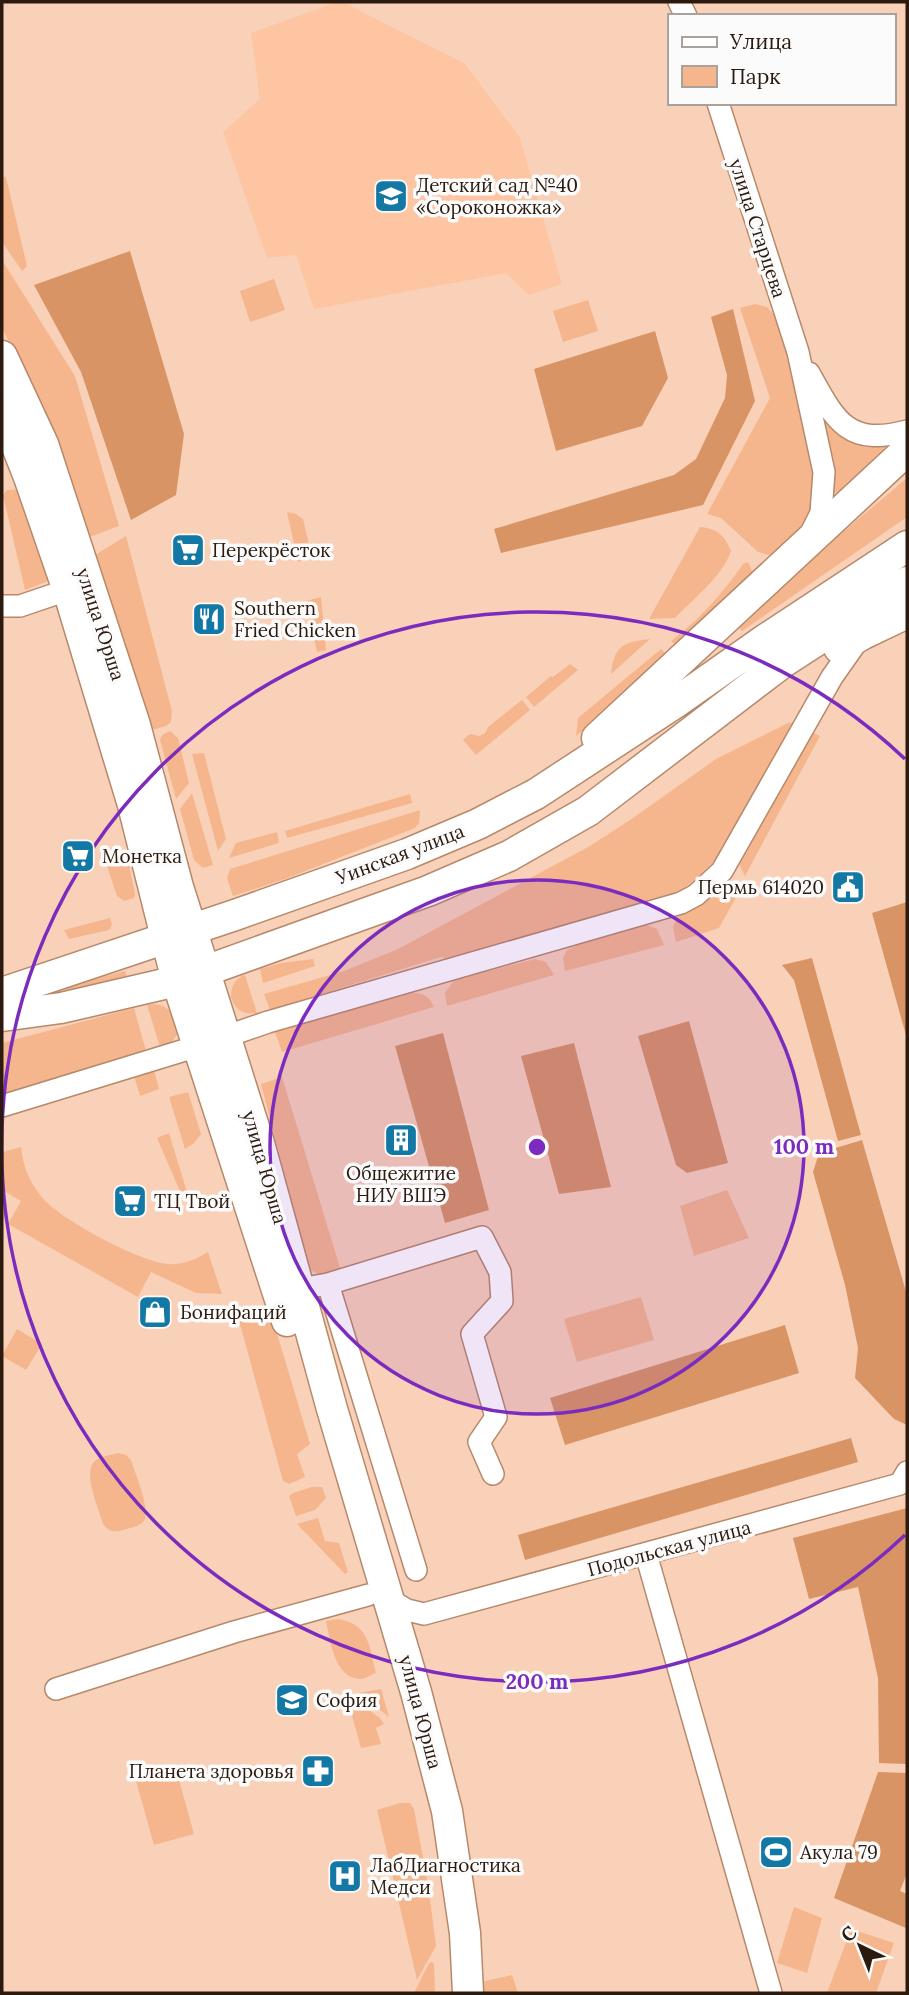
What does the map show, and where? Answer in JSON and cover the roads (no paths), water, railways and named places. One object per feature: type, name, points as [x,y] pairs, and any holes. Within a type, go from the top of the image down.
[{"type":"main road","name":"улица Юрша","points":[[2,356],[43,444],[132,805],[178,934],[205,970],[227,1036],[288,1290],[379,1598],[428,1735],[447,1811],[465,1933],[468,1993]]},
{"type":"main road","name":"улица Юрша","points":[[2,409],[78,586]]},
{"type":"main road","points":[[536,794],[907,450]]},
{"type":"main road","points":[[678,744],[772,652],[907,546]]},
{"type":"main road","points":[[772,652],[907,582]]},
{"type":"main road","points":[[2,1016],[61,1008],[177,981],[428,891],[509,856],[588,811],[678,744],[863,634],[907,613]]},
{"type":"main road","name":"Уинская улица","points":[[2,993],[407,854],[478,824],[536,794],[676,703],[772,652]]},
{"type":"main road","name":"улица Юрша","points":[[178,934],[177,981],[198,1046],[288,1290]]},
{"type":"main road","name":"улица Юрша","points":[[379,1598],[435,1856],[452,1993]]},
{"type":"street","name":"улица Старцева","points":[[719,105],[798,352]]},
{"type":"street","points":[[798,352],[833,416],[846,426],[862,434],[884,437],[907,431]]},
{"type":"street","points":[[798,352],[824,472],[821,513],[806,543]]},
{"type":"street","points":[[2,606],[20,607],[78,586]]},
{"type":"street","points":[[2,1107],[198,1046],[268,1021],[665,909],[696,895],[722,871],[832,677],[863,634]]},
{"type":"street","points":[[288,1290],[328,1284],[482,1237],[500,1272],[502,1301],[472,1334],[496,1417],[479,1442],[493,1474]]},
{"type":"street","points":[[328,1284],[416,1570]]},
{"type":"street","name":"Подольская улица","points":[[379,1598],[424,1614],[900,1484],[907,1472]]},
{"type":"street","points":[[646,1554],[771,1993]]},
{"type":"street","points":[[55,1689],[234,1632],[379,1598]]},
{"type":"place","name":"Детский сад №40 «Сороконожка»","points":[[391,196]]},
{"type":"place","name":"Перекрёсток","points":[[188,550]]},
{"type":"place","name":"Southern Fried Chicken","points":[[209,619]]},
{"type":"place","name":"Монетка","points":[[78,856]]},
{"type":"place","name":"Пермь 614020","points":[[848,887]]},
{"type":"place","name":"Общежитие НИУ ВШЭ","points":[[401,1140]]},
{"type":"place","name":"ТЦ Твой","points":[[130,1201]]},
{"type":"place","name":"Бонифаций","points":[[155,1312]]},
{"type":"place","name":"София","points":[[292,1700]]},
{"type":"place","name":"Планета здоровья","points":[[318,1771]]},
{"type":"place","name":"Акула 79","points":[[776,1852]]},
{"type":"place","name":"ЛабДиагностика Медси","points":[[345,1876]]}]
